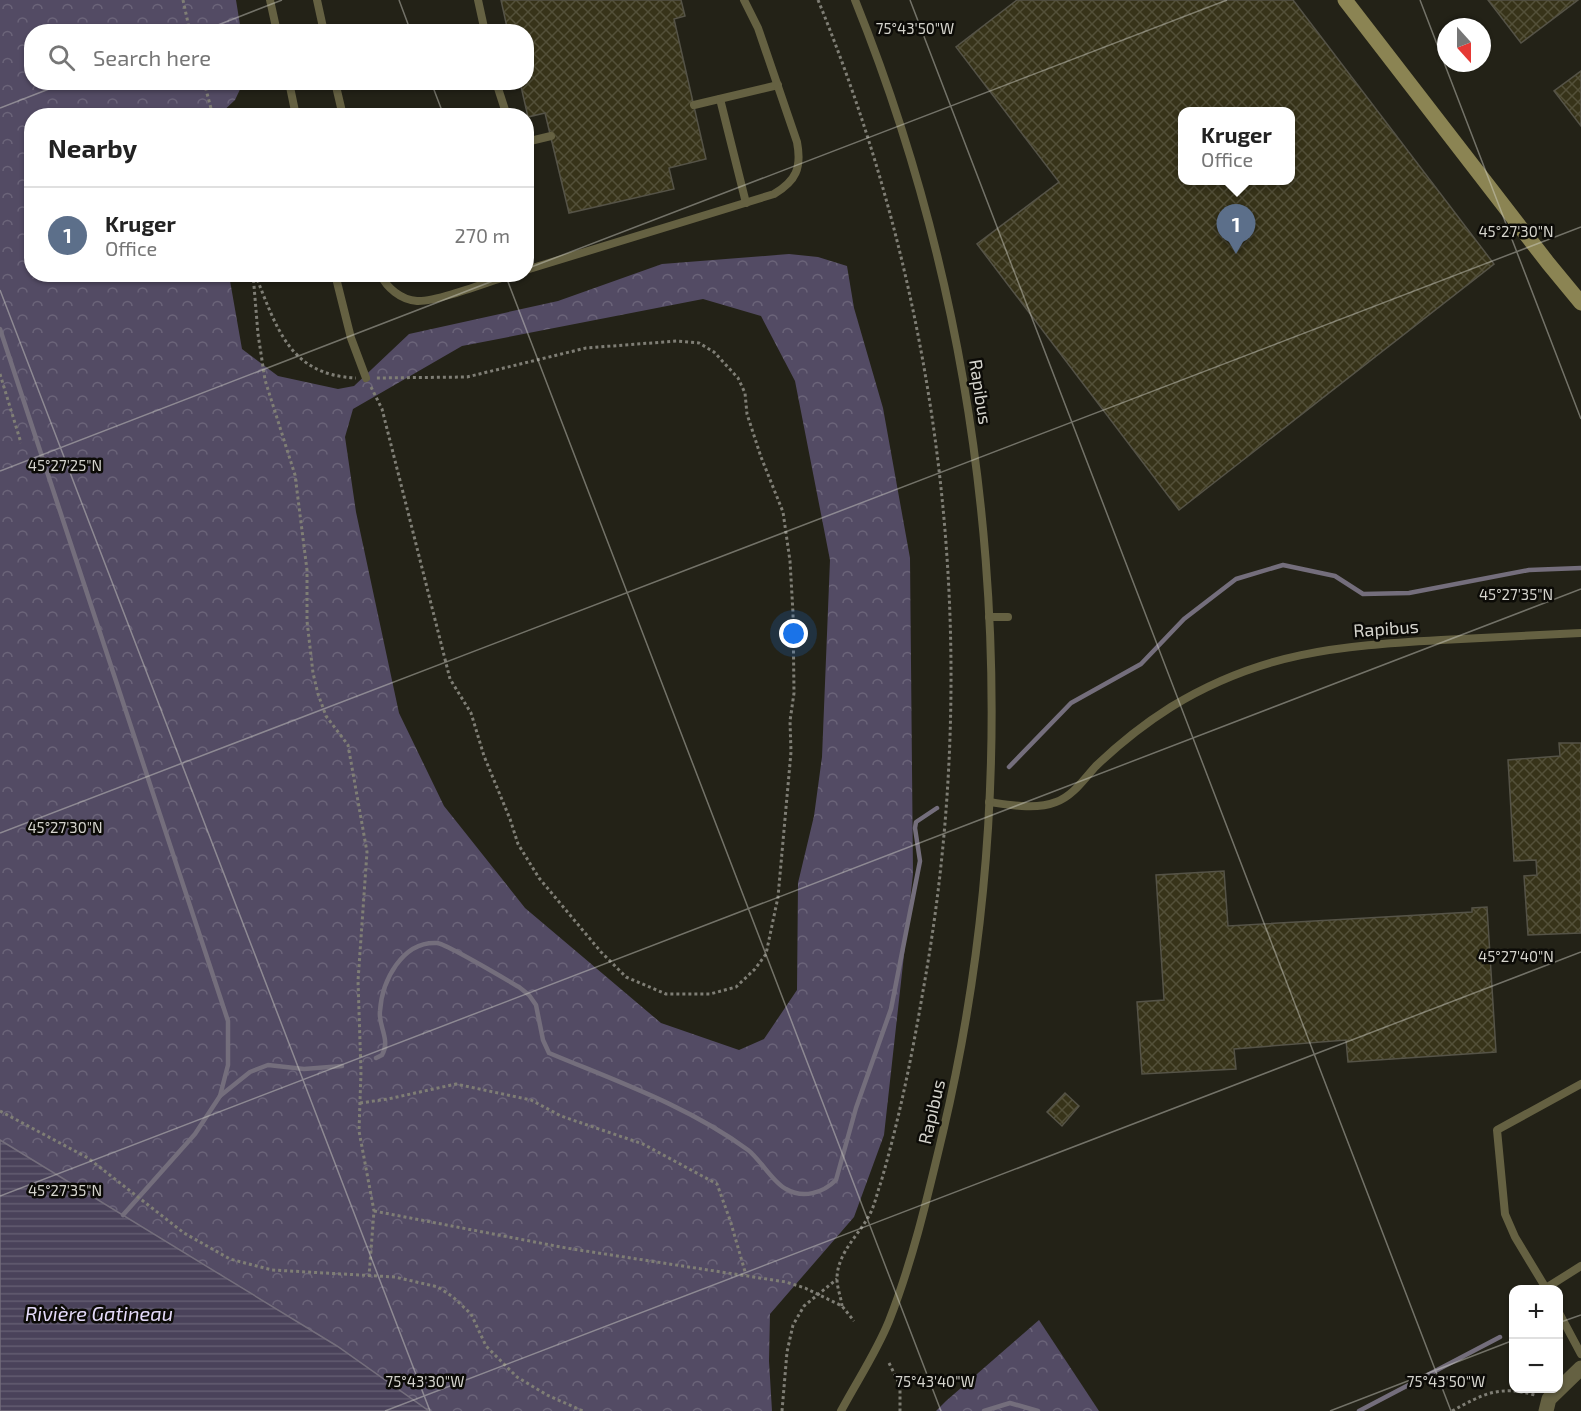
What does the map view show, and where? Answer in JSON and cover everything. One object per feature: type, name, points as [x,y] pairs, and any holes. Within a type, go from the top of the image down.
[{"type":"street","points":[[1345,0],[1581,303]]},
{"type":"street","points":[[1547,1405],[1581,1368]]},
{"type":"lane","points":[[270,0],[275,24]]},
{"type":"lane","points":[[317,0],[322,24]]},
{"type":"lane","points":[[478,0],[483,24]]},
{"type":"lane","points":[[534,268],[774,194],[785,188],[794,178],[800,156],[797,142],[758,28],[744,0]]},
{"type":"lane","name":"Rapibus","points":[[841,1411],[878,1346],[907,1270],[930,1187],[955,1078],[965,1023],[982,891],[989,802],[991,715],[989,617],[976,471],[963,382],[928,221],[886,82],[855,0]]},
{"type":"lane","points":[[694,105],[778,85]]},
{"type":"lane","points":[[291,90],[295,108]]},
{"type":"lane","points":[[338,90],[341,108]]},
{"type":"lane","points":[[499,90],[504,108]]},
{"type":"lane","points":[[720,99],[746,203]]},
{"type":"lane","points":[[534,140],[551,136]]},
{"type":"lane","points":[[337,282],[351,338],[366,378]]},
{"type":"lane","points":[[383,282],[403,297],[416,301],[444,296],[488,282]]},
{"type":"lane","points":[[989,617],[1008,617]]},
{"type":"lane","name":"Rapibus","points":[[989,802],[1031,805],[1049,804],[1060,800],[1070,794],[1096,766],[1125,741],[1171,707],[1218,682],[1274,662],[1351,646],[1581,633]]},
{"type":"lane","points":[[1545,1285],[1515,1237],[1505,1214],[1497,1130],[1581,1084]]},
{"type":"lane","points":[[1553,1285],[1581,1266]]},
{"type":"lane","points":[[1563,1320],[1581,1354]]},
{"type":"path","points":[[183,0],[188,24]]},
{"type":"path","points":[[818,0],[849,82],[875,162],[895,231],[915,315],[931,400],[944,508],[952,661],[945,831],[929,961],[913,1048],[892,1141],[875,1201],[869,1215],[846,1250],[837,1279],[842,1306],[854,1321]]},
{"type":"path","points":[[206,90],[211,108]]},
{"type":"path","points":[[255,282],[258,334],[265,380],[295,475],[307,570],[307,621],[313,673],[326,716],[348,745],[367,852],[358,981],[361,1072],[359,1131],[374,1211],[369,1276]]},
{"type":"path","points":[[257,282],[278,330],[299,357],[314,368],[335,377],[467,376],[586,348],[677,341],[699,343],[707,347],[738,378],[745,393],[747,414],[761,457],[783,512],[790,561],[794,693],[778,897],[766,954],[736,987],[710,994],[666,994],[626,977],[601,952],[539,878],[518,844],[484,756],[471,713],[450,679],[382,409],[366,378]]},
{"type":"path","points":[[0,374],[21,443]]},
{"type":"path","points":[[359,1103],[456,1084],[531,1100],[561,1116],[643,1144],[717,1184],[746,1275]]},
{"type":"path","points":[[0,1111],[88,1158],[184,1233],[230,1259],[272,1270],[395,1277],[438,1287],[471,1314],[486,1347],[517,1377],[547,1395],[583,1411]]},
{"type":"path","points":[[374,1211],[566,1248],[786,1282],[806,1288],[842,1306]]},
{"type":"path","points":[[782,1411],[787,1352],[793,1325],[804,1306],[837,1279]]},
{"type":"path","points":[[889,1363],[900,1385],[900,1411]]},
{"type":"path","points":[[1452,1411],[1478,1397],[1496,1391],[1516,1390],[1547,1405]]},
{"type":"green space","points":[[0,0],[236,0],[240,24],[24,24],[24,90],[240,90],[235,100],[226,108],[24,108],[24,282],[230,282],[242,349],[278,376],[338,389],[354,386],[409,334],[558,301],[662,264],[789,254],[818,257],[847,266],[854,308],[883,408],[910,558],[913,874],[884,1135],[854,1217],[770,1314],[769,1361],[772,1411],[429,1411],[337,1346],[0,1140]],"holes":[[[703,299],[761,316],[795,381],[830,560],[822,757],[814,816],[798,883],[797,990],[764,1039],[739,1050],[661,1023],[525,908],[444,806],[399,713],[356,512],[345,437],[353,409],[462,346]]]},
{"type":"green space","points":[[1039,1320],[1099,1411],[936,1411],[946,1401]]},
{"type":"water","name":"Rivière Gatineau","points":[[0,1140],[337,1346],[429,1411],[0,1411]]},
{"type":"building","points":[[501,0],[681,0],[685,16],[674,19],[706,159],[669,168],[674,189],[569,213],[545,113],[534,116],[534,108],[526,108],[522,90],[534,90],[534,24],[506,24]]},
{"type":"building","points":[[1017,0],[1293,0],[1494,264],[1179,510],[977,244],[1059,182],[956,47]]},
{"type":"building","points":[[1488,0],[1578,0],[1521,43]]},
{"type":"building","points":[[1581,71],[1581,126],[1554,91]]},
{"type":"building","points":[[1559,743],[1581,743],[1581,933],[1528,935],[1524,876],[1537,875],[1536,860],[1514,861],[1508,760],[1560,756]]},
{"type":"building","points":[[1224,871],[1228,926],[1472,912],[1472,908],[1487,907],[1496,1052],[1348,1062],[1346,1040],[1234,1049],[1236,1069],[1142,1074],[1137,1002],[1164,1000],[1156,875]]},
{"type":"building","points":[[1065,1093],[1079,1106],[1062,1126],[1047,1112]]},
{"type":"waterway","points":[[0,329],[228,1021],[228,1065],[220,1096],[195,1134],[123,1215]]},
{"type":"waterway","points":[[1009,767],[1071,703],[1141,664],[1184,619],[1236,579],[1283,565],[1335,576],[1363,594],[1409,593],[1529,570],[1581,568]]},
{"type":"waterway","points":[[376,1058],[382,1055],[385,1044],[380,1011],[390,976],[404,956],[425,944],[437,943],[476,962],[529,995],[536,1005],[543,1040],[549,1053],[676,1107],[701,1120],[748,1150],[776,1182],[786,1189],[799,1194],[819,1191],[836,1180],[856,1108],[891,1009],[920,861],[916,822],[937,808]]},
{"type":"waterway","points":[[220,1096],[250,1072],[268,1065],[304,1069],[342,1066]]},
{"type":"waterway","points":[[1359,1411],[1500,1337]]},
{"type":"waterway","points":[[984,1411],[1010,1403],[1038,1411]]},
{"type":"place","name":"Kruger","points":[[1236,254]]}]
